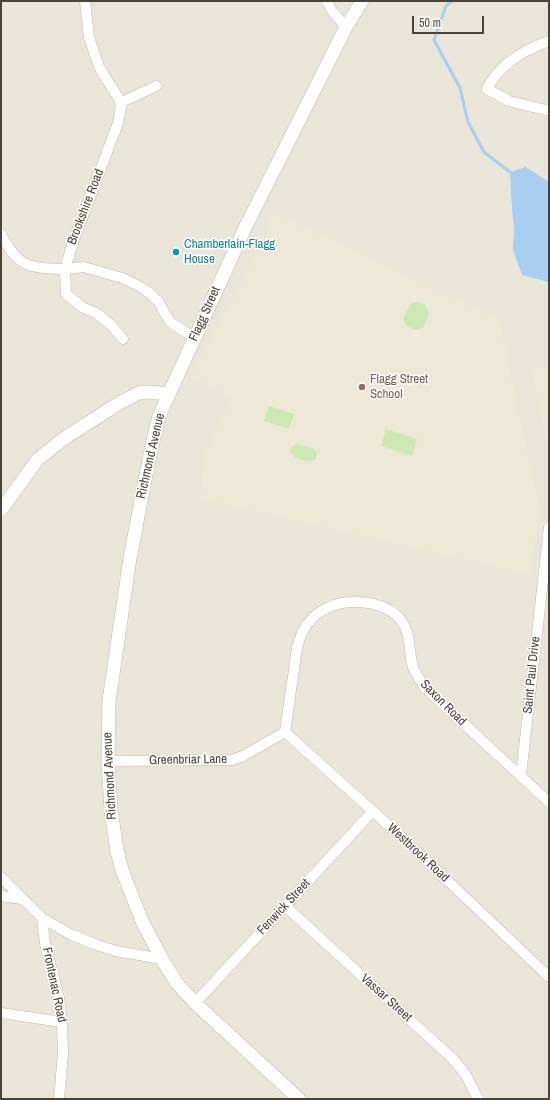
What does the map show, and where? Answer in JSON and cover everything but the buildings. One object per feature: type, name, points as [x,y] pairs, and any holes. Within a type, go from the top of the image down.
[{"type":"street","points":[[85,1],[89,37],[99,67],[120,103],[156,86]]},
{"type":"street","points":[[327,1],[332,11],[346,27]]},
{"type":"street","name":"Flagg Street","points":[[169,394],[245,228],[346,27],[362,1]]},
{"type":"street","points":[[549,41],[532,47],[514,58],[491,80],[487,89],[509,101],[549,111]]},
{"type":"street","name":"Brookshire Road","points":[[64,269],[72,242],[118,123],[122,107],[120,103]]},
{"type":"street","points":[[1,234],[12,252],[28,265],[39,268],[64,269],[84,267],[122,278],[137,285],[147,291],[158,301],[170,322],[194,338]]},
{"type":"street","points":[[64,269],[66,294],[82,307],[96,313],[111,325],[123,339]]},
{"type":"street","points":[[3,504],[38,459],[66,437],[121,402],[139,393],[149,392],[169,394]]},
{"type":"street","name":"Richmond Avenue","points":[[169,394],[160,416],[152,445],[130,558],[109,701],[108,761],[111,810],[117,851],[122,870],[142,921],[176,982],[195,1003],[299,1099]]},
{"type":"street","name":"Saint Paul Drive","points":[[520,775],[549,527]]},
{"type":"street","name":"Saxon Road","points":[[286,732],[297,648],[301,635],[308,623],[321,611],[337,604],[358,602],[375,605],[394,613],[404,624],[407,632],[413,668],[425,688],[549,802]]},
{"type":"street","name":"Greenbriar Lane","points":[[108,761],[232,760],[243,756],[286,732]]},
{"type":"street","name":"Westbrook Road","points":[[286,732],[373,811],[549,976]]},
{"type":"street","name":"Fenwick Street","points":[[195,1003],[373,811]]},
{"type":"street","points":[[1,877],[42,918],[70,934],[116,951],[162,959]]},
{"type":"street","points":[[1,896],[22,899]]},
{"type":"street","name":"Vassar Street","points":[[285,906],[453,1059],[466,1074],[478,1099]]},
{"type":"street","name":"Frontenac Road","points":[[42,918],[45,943],[59,998],[62,1022],[63,1054],[59,1099]]},
{"type":"street","points":[[1,1013],[62,1022]]},
{"type":"shaded area","points":[[1,1],[549,1],[549,1099],[1,1099]]},
{"type":"shaded area","name":"Flagg Street School","points":[[273,211],[499,319],[540,511],[529,575],[200,499],[205,454],[230,397],[189,376],[248,270]]},
{"type":"shaded area","points":[[530,365],[549,369],[549,450]]},
{"type":"green space","points":[[416,302],[425,304],[428,313],[424,327],[416,330],[406,326],[403,318],[411,304]]},
{"type":"green space","points":[[269,406],[294,414],[289,429],[264,421]]},
{"type":"green space","points":[[386,429],[417,439],[412,456],[381,446]]},
{"type":"green space","points":[[295,444],[313,448],[317,453],[315,460],[302,460],[291,454],[291,448]]},
{"type":"water","points":[[526,167],[549,182],[549,282],[522,275],[513,250],[514,228],[510,172]]},
{"type":"waterway","points":[[452,1],[446,6],[434,40],[460,88],[468,122],[484,152],[510,172]]},
{"type":"place","name":"Chamberlain-Flagg House","points":[[176,252]]},
{"type":"place","name":"Flagg Street School","points":[[362,387]]}]
